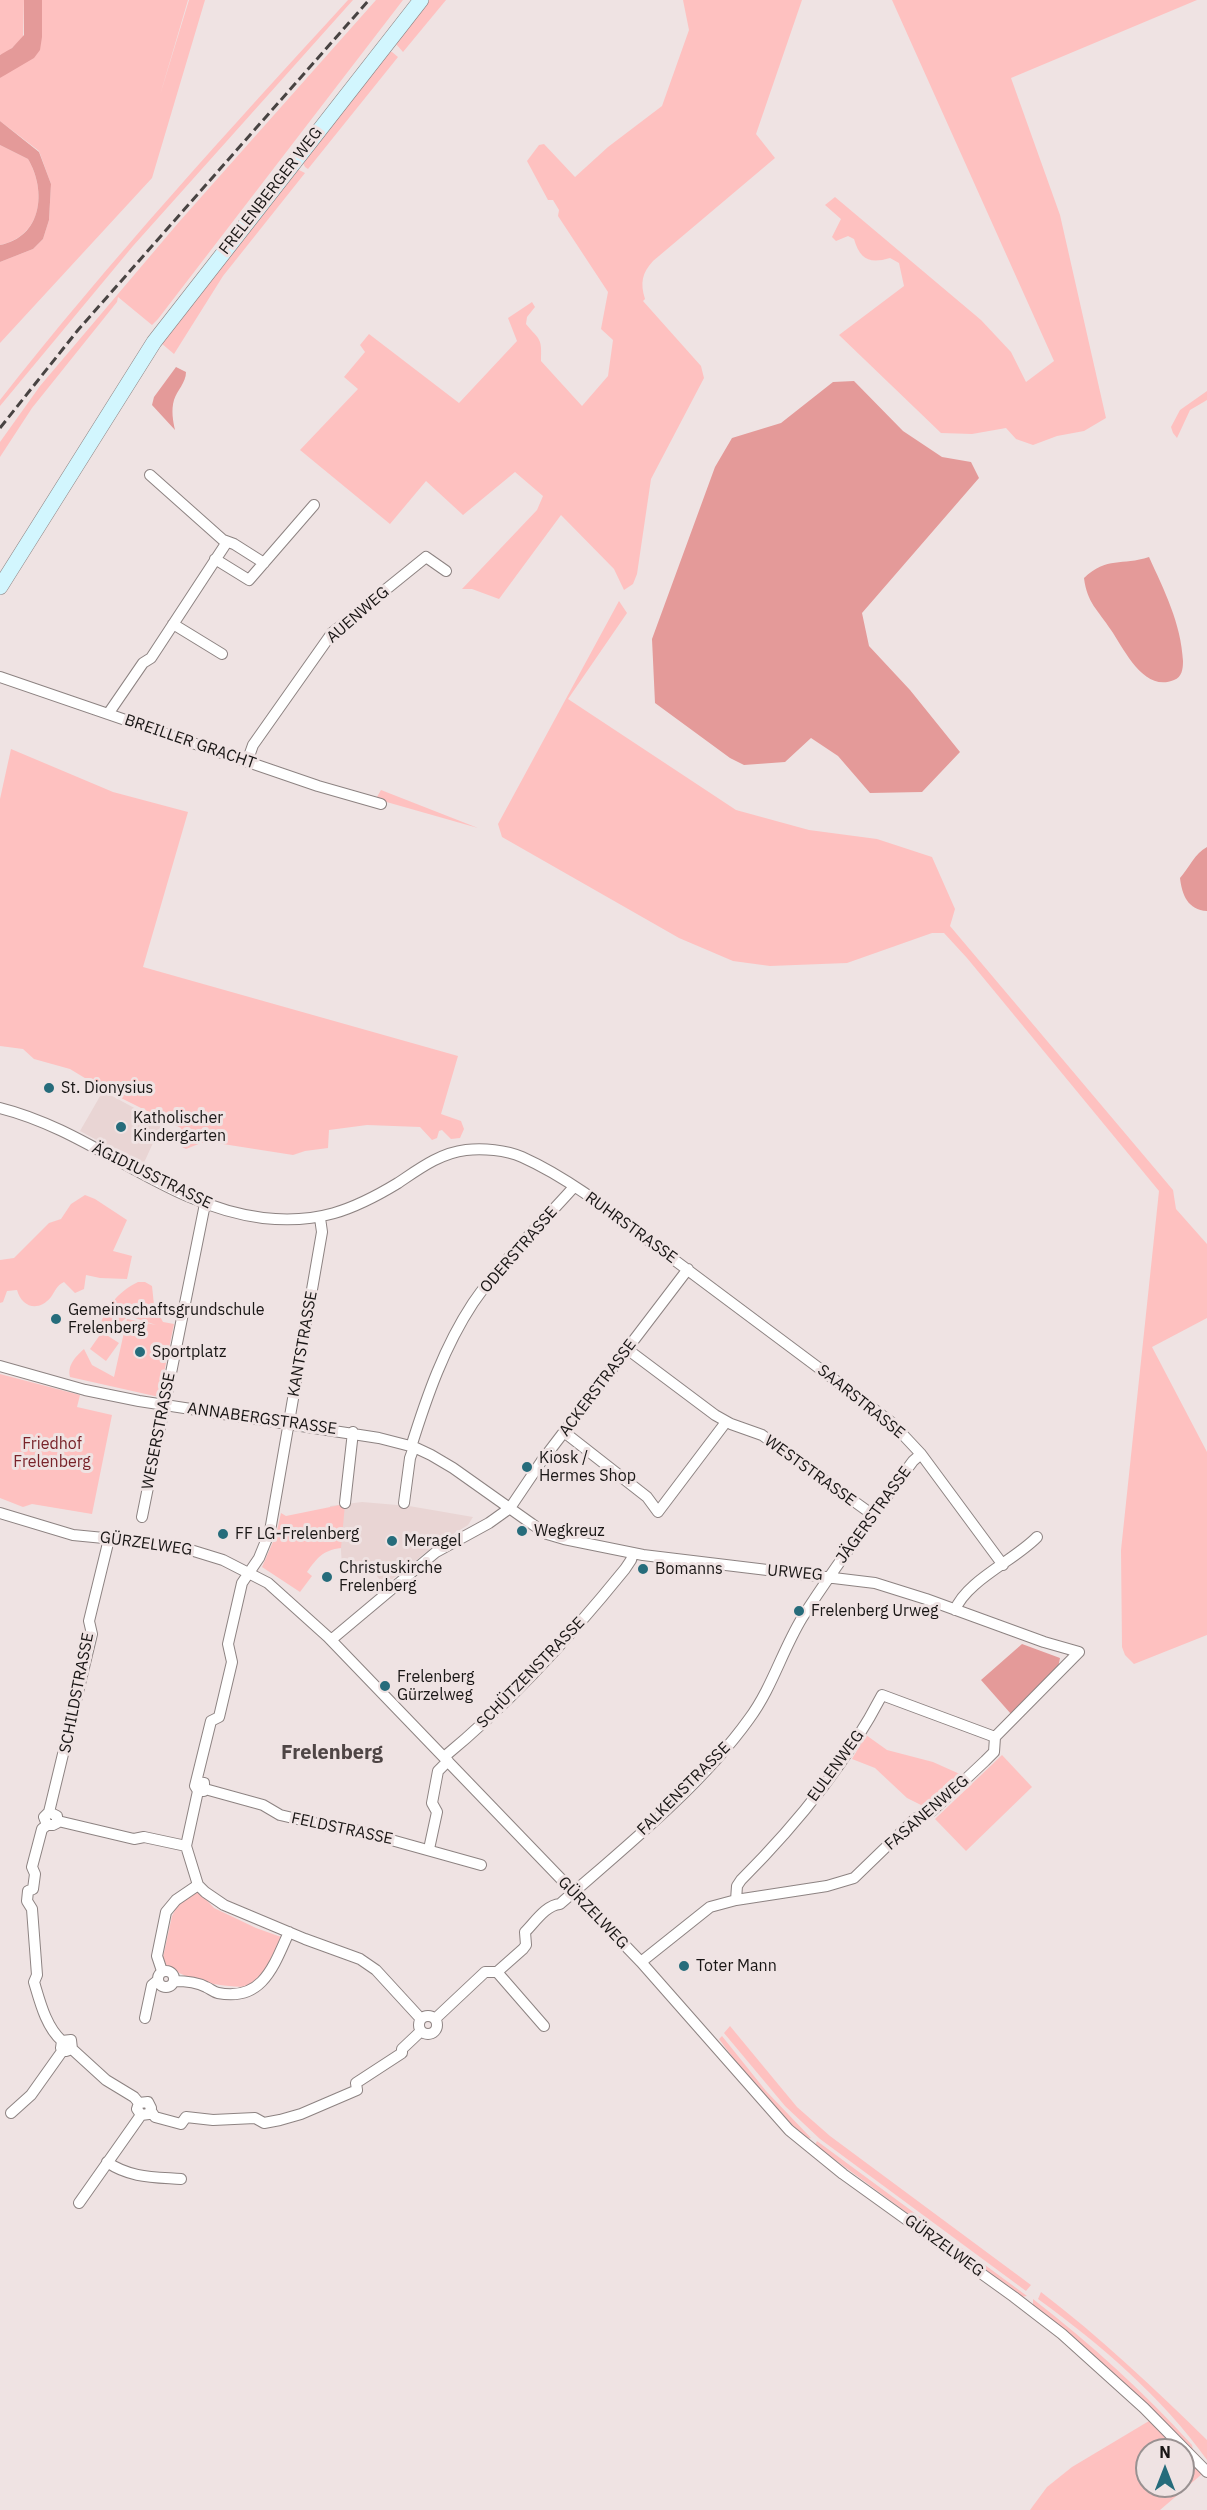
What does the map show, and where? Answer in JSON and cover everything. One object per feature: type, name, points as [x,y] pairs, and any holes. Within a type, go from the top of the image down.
[{"type":"main road","name":"FRELENBERGER WEG","points":[[0,587],[154,342],[422,0]]},
{"type":"street","points":[[150,475],[227,542],[264,563]]},
{"type":"street","points":[[215,559],[249,580],[314,505]]},
{"type":"street","points":[[108,714],[142,663],[151,658],[227,542]]},
{"type":"street","name":"AUENWEG","points":[[247,762],[253,746],[332,633],[426,557],[446,571]]},
{"type":"street","points":[[173,624],[222,654]]},
{"type":"street","name":"BREILLER GRACHT","points":[[0,677],[339,793],[381,804]]},
{"type":"street","name":"ÄGIDIUSSTRASSE","points":[[0,1108],[54,1127],[148,1177],[205,1204],[263,1218],[320,1218],[355,1207],[426,1164],[464,1150],[489,1150],[519,1156],[557,1175],[573,1188]]},
{"type":"street","name":"RUHRSTRASSE","points":[[573,1188],[688,1269]]},
{"type":"street","name":"ODERSTRASSE","points":[[404,1503],[412,1447],[438,1369],[470,1307],[493,1276],[573,1188]]},
{"type":"street","name":"WESERSTRASSE","points":[[142,1517],[205,1204]]},
{"type":"street","name":"KANTSTRASSE","points":[[200,1786],[211,1721],[219,1717],[232,1662],[228,1644],[242,1582],[259,1558],[270,1531],[322,1232],[320,1218]]},
{"type":"street","name":"ACKERSTRASSE","points":[[510,1508],[564,1432],[688,1269]]},
{"type":"street","name":"SAARSTRASSE","points":[[688,1269],[891,1422],[921,1454],[1003,1565]]},
{"type":"street","name":"WESTSTRASSE","points":[[627,1349],[726,1422],[762,1435],[873,1515]]},
{"type":"street","name":"ANNABERGSTRASSE","points":[[0,1366],[85,1390],[164,1405],[353,1432],[412,1447],[453,1468],[510,1508]]},
{"type":"street","points":[[564,1432],[647,1497],[658,1512],[726,1422]]},
{"type":"street","points":[[345,1503],[353,1432]]},
{"type":"street","name":"JÄGERSTRASSE","points":[[830,1577],[873,1515],[913,1461],[921,1454]]},
{"type":"street","points":[[331,1640],[436,1552],[510,1508]]},
{"type":"street","name":"URWEG","points":[[510,1508],[547,1534],[564,1539],[633,1553],[730,1567],[875,1583],[1019,1634],[1079,1652]]},
{"type":"street","name":"GÜRZELWEG","points":[[0,1513],[73,1535],[184,1548],[223,1560],[268,1583],[331,1640],[641,1962],[758,2096],[809,2149],[1014,2297],[1104,2371],[1207,2472]]},
{"type":"street","points":[[955,1610],[959,1601],[974,1586],[1037,1537]]},
{"type":"street","name":"SCHILDSTRASSE","points":[[109,1539],[89,1621],[92,1634],[86,1662],[49,1812],[44,1817],[52,1822],[42,1829],[32,1867],[35,1874],[33,1890],[28,1891],[27,1901],[32,1909],[37,1976],[34,1983],[41,2008],[57,2037],[106,2080],[134,2097],[139,2103],[137,2109],[146,2113]]},
{"type":"street","name":"SCHÜTZENSTRASSE","points":[[446,1759],[562,1645],[625,1569],[633,1553]]},
{"type":"street","name":"FALKENSTRASSE","points":[[573,1893],[693,1785],[733,1740],[767,1692],[791,1638],[830,1577]]},
{"type":"street","name":"FASANENWEG","points":[[641,1962],[710,1907],[736,1900],[843,1883],[854,1878],[916,1818],[932,1811],[994,1752],[995,1737],[1079,1652]]},
{"type":"street","name":"EULENWEG","points":[[736,1900],[737,1886],[741,1880],[793,1825],[852,1749],[882,1695],[995,1737]]},
{"type":"street","points":[[429,1849],[437,1812],[432,1803],[434,1792],[438,1771],[446,1759]]},
{"type":"street","points":[[200,1786],[186,1846],[198,1885],[224,1905],[360,1959],[376,1970],[421,2019]]},
{"type":"street","name":"FELDSTRASSE","points":[[200,1786],[263,1804],[280,1815],[359,1831],[429,1849],[482,1866]]},
{"type":"street","points":[[52,1822],[125,1837],[144,1837],[186,1846]]},
{"type":"street","points":[[160,1976],[156,1956],[166,1912],[176,1900],[198,1885]]},
{"type":"street","points":[[435,2019],[485,1972],[497,1972],[526,1945],[525,1932],[553,1905],[560,1904],[573,1893]]},
{"type":"street","points":[[145,2018],[152,1984],[160,1976],[170,1972],[174,1981],[207,1987],[219,1993],[246,1992],[265,1980],[271,1972],[289,1932]]},
{"type":"street","points":[[497,1972],[544,2026]]},
{"type":"street","points":[[420,2032],[418,2025],[421,2019],[428,2016],[435,2019]]},
{"type":"street","points":[[420,2032],[427,2035],[434,2033],[437,2026],[435,2019]]},
{"type":"street","points":[[79,2203],[107,2162],[146,2113],[181,2124],[186,2117],[213,2120],[255,2118],[264,2122],[301,2114],[357,2090],[356,2083],[402,2053],[402,2049],[420,2032]]},
{"type":"street","points":[[11,2113],[31,2096],[66,2047]]},
{"type":"street","points":[[107,2162],[134,2175],[181,2179]]},
{"type":"shaded area","points":[[24,0],[42,0],[40,50],[34,58],[0,78],[0,55],[12,48],[24,35]]},
{"type":"shaded area","points":[[0,121],[39,152],[51,184],[49,220],[43,239],[33,249],[0,262],[0,245],[25,233],[37,211],[39,198],[38,185],[28,159],[0,145]]},
{"type":"shaded area","points":[[176,367],[186,372],[185,380],[173,404],[175,430],[152,405],[154,397]]},
{"type":"shaded area","points":[[854,381],[903,431],[942,457],[971,462],[979,478],[862,613],[869,646],[910,690],[960,752],[922,792],[870,793],[838,756],[811,738],[785,762],[744,765],[730,758],[655,703],[652,639],[715,467],[732,438],[781,423],[833,382]]},
{"type":"shaded area","points":[[1149,557],[1171,607],[1182,647],[1183,664],[1180,675],[1177,679],[1163,682],[1144,675],[1136,667],[1090,600],[1085,587],[1084,578],[1100,567]]},
{"type":"shaded area","points":[[1207,847],[1207,911],[1191,905],[1182,890],[1180,878]]},
{"type":"shaded area","name":"Katholischer Kindergarten","points":[[103,1091],[162,1123],[143,1165],[80,1131]]},
{"type":"shaded area","name":"Meragel","points":[[362,1502],[409,1506],[473,1517],[468,1525],[435,1545],[384,1586],[377,1576],[377,1567],[342,1565],[340,1537],[329,1536],[330,1506]]},
{"type":"shaded area","points":[[1022,1644],[1060,1658],[1058,1668],[1011,1714],[981,1680]]},
{"type":"green space","points":[[0,0],[24,0],[23,38],[6,53],[0,55]]},
{"type":"green space","points":[[42,0],[188,0],[160,95],[189,0],[205,0],[152,178],[0,343],[0,262],[33,249],[43,239],[49,220],[51,184],[39,151],[0,121],[0,78],[8,72],[41,26]]},
{"type":"green space","points":[[348,0],[353,0],[133,246],[0,406],[0,400],[84,297],[214,147]]},
{"type":"green space","points":[[376,0],[403,0],[158,319],[152,325],[118,297],[117,302],[32,408],[0,457],[0,442],[40,386],[179,222]]},
{"type":"green space","points":[[428,0],[446,0],[403,52],[396,44]]},
{"type":"green space","points":[[683,0],[802,0],[756,134],[775,158],[653,261],[643,278],[645,299],[643,301],[701,366],[704,378],[651,479],[637,574],[633,584],[624,590],[614,569],[561,515],[499,599],[472,589],[462,589],[537,510],[543,496],[515,472],[463,515],[426,481],[390,524],[300,450],[358,389],[344,377],[365,352],[360,345],[369,334],[459,403],[517,341],[508,318],[532,302],[535,307],[527,317],[526,324],[539,340],[541,361],[582,406],[608,376],[613,340],[601,329],[608,292],[558,216],[559,210],[553,200],[548,200],[527,161],[539,145],[544,144],[575,177],[608,147],[662,106],[689,30]]},
{"type":"green space","points":[[892,0],[1197,0],[1011,78],[1060,215],[1106,418],[1084,431],[1057,436],[1033,445],[1016,439],[1006,428],[972,434],[941,433],[839,335],[904,286],[899,263],[890,258],[877,261],[867,259],[859,252],[854,239],[848,236],[836,241],[832,237],[841,219],[825,205],[835,197],[981,320],[1011,352],[1026,382],[1054,361]]},
{"type":"green space","points":[[388,52],[398,57],[308,169],[305,167],[303,163]]},
{"type":"green space","points":[[0,145],[28,159],[38,185],[39,198],[37,211],[25,232],[14,240],[0,245]]},
{"type":"green space","points":[[297,169],[305,173],[223,276],[174,354],[161,343]]},
{"type":"green space","points":[[1207,391],[1207,400],[1190,410],[1177,438],[1171,427],[1180,410]]},
{"type":"green space","points":[[619,601],[627,613],[568,699],[736,810],[809,830],[877,839],[932,857],[955,909],[950,926],[1173,1190],[1176,1209],[1207,1244],[1207,1318],[1152,1347],[1207,1452],[1207,1635],[1134,1664],[1125,1655],[1122,1647],[1121,1550],[1159,1191],[967,958],[944,933],[932,933],[847,963],[770,966],[733,961],[679,938],[502,837],[498,824]]},
{"type":"green space","points":[[11,749],[113,792],[188,812],[143,967],[458,1056],[441,1114],[461,1121],[464,1129],[460,1138],[451,1139],[442,1130],[439,1131],[437,1138],[432,1140],[420,1127],[367,1125],[329,1130],[328,1148],[293,1155],[210,1142],[186,1149],[182,1147],[179,1140],[181,1128],[103,1089],[70,1069],[34,1059],[23,1049],[0,1046],[0,799]]},
{"type":"green space","points":[[381,790],[478,828],[383,801],[377,797]]},
{"type":"green space","points":[[85,1195],[127,1220],[113,1251],[132,1256],[127,1279],[86,1275],[84,1289],[75,1293],[64,1282],[41,1305],[27,1304],[19,1296],[17,1290],[7,1291],[3,1302],[0,1303],[0,1260],[14,1258],[49,1223],[61,1219],[71,1204]]},
{"type":"green space","points":[[138,1282],[145,1282],[152,1286],[154,1305],[163,1322],[174,1324],[159,1397],[70,1377],[69,1373],[75,1358],[84,1349],[92,1365],[114,1377],[127,1319],[156,1325],[129,1316],[112,1330],[98,1330],[113,1302]]},
{"type":"green space","points":[[102,1332],[119,1343],[106,1361],[90,1349]]},
{"type":"green space","name":"Friedhof Frelenberg","points":[[0,1374],[80,1395],[77,1407],[112,1415],[92,1514],[32,1504],[23,1507],[0,1498]]},
{"type":"green space","points":[[345,1504],[341,1548],[325,1553],[317,1559],[307,1572],[312,1576],[300,1592],[262,1567],[276,1535],[281,1513],[286,1516]]},
{"type":"green space","points":[[866,1735],[887,1750],[933,1762],[962,1775],[927,1808],[907,1798],[875,1768],[852,1759]]},
{"type":"green space","points":[[1002,1755],[1032,1787],[966,1851],[935,1819]]},
{"type":"green space","points":[[197,1890],[214,1908],[256,1928],[284,1938],[268,1970],[246,1987],[224,1986],[193,1979],[164,1964],[163,1957],[172,1916],[180,1901]]},
{"type":"green space","points":[[730,2026],[797,2107],[830,2136],[1031,2285],[1026,2291],[820,2139],[785,2106],[724,2033]]},
{"type":"green space","points":[[722,2036],[766,2091],[811,2138],[806,2139],[761,2091],[719,2039]]},
{"type":"green space","points":[[817,2141],[1027,2296],[1021,2297],[815,2145]]},
{"type":"green space","points":[[1041,2292],[1126,2363],[1167,2401],[1207,2440],[1207,2460],[1195,2445],[1195,2438],[1190,2438],[1150,2393],[1107,2353],[1038,2299]]},
{"type":"green space","points":[[1033,2299],[1096,2351],[1185,2438],[1181,2438],[1148,2405],[1033,2306]]},
{"type":"green space","points":[[1149,2421],[1167,2438],[1135,2438],[1135,2498],[1174,2498],[1160,2510],[1030,2510],[1047,2487],[1072,2467]]},
{"type":"green space","points":[[1195,2467],[1202,2474],[1195,2480]]},
{"type":"railway","points":[[0,428],[78,330],[369,0]]},
{"type":"place","name":"St. Dionysius","points":[[49,1088]]},
{"type":"place","name":"Katholischer Kindergarten","points":[[121,1127]]},
{"type":"place","name":"Gemeinschaftsgrundschule Frelenberg","points":[[56,1319]]},
{"type":"place","name":"Sportplatz","points":[[140,1352]]},
{"type":"place","name":"Kiosk / Hermes Shop","points":[[527,1467]]},
{"type":"place","name":"Wegkreuz","points":[[522,1531]]},
{"type":"place","name":"FF LG-Frelenberg","points":[[223,1534]]},
{"type":"place","name":"Meragel","points":[[392,1541]]},
{"type":"place","name":"Bomanns","points":[[643,1569]]},
{"type":"place","name":"Christuskirche Frelenberg","points":[[327,1577]]},
{"type":"place","name":"Frelenberg Urweg","points":[[799,1611]]},
{"type":"place","name":"Frelenberg Gürzelweg","points":[[385,1686]]},
{"type":"place","name":"Toter Mann","points":[[684,1966]]},
{"type":"district","name":"Frelenberg","points":[[332,1753]]}]
